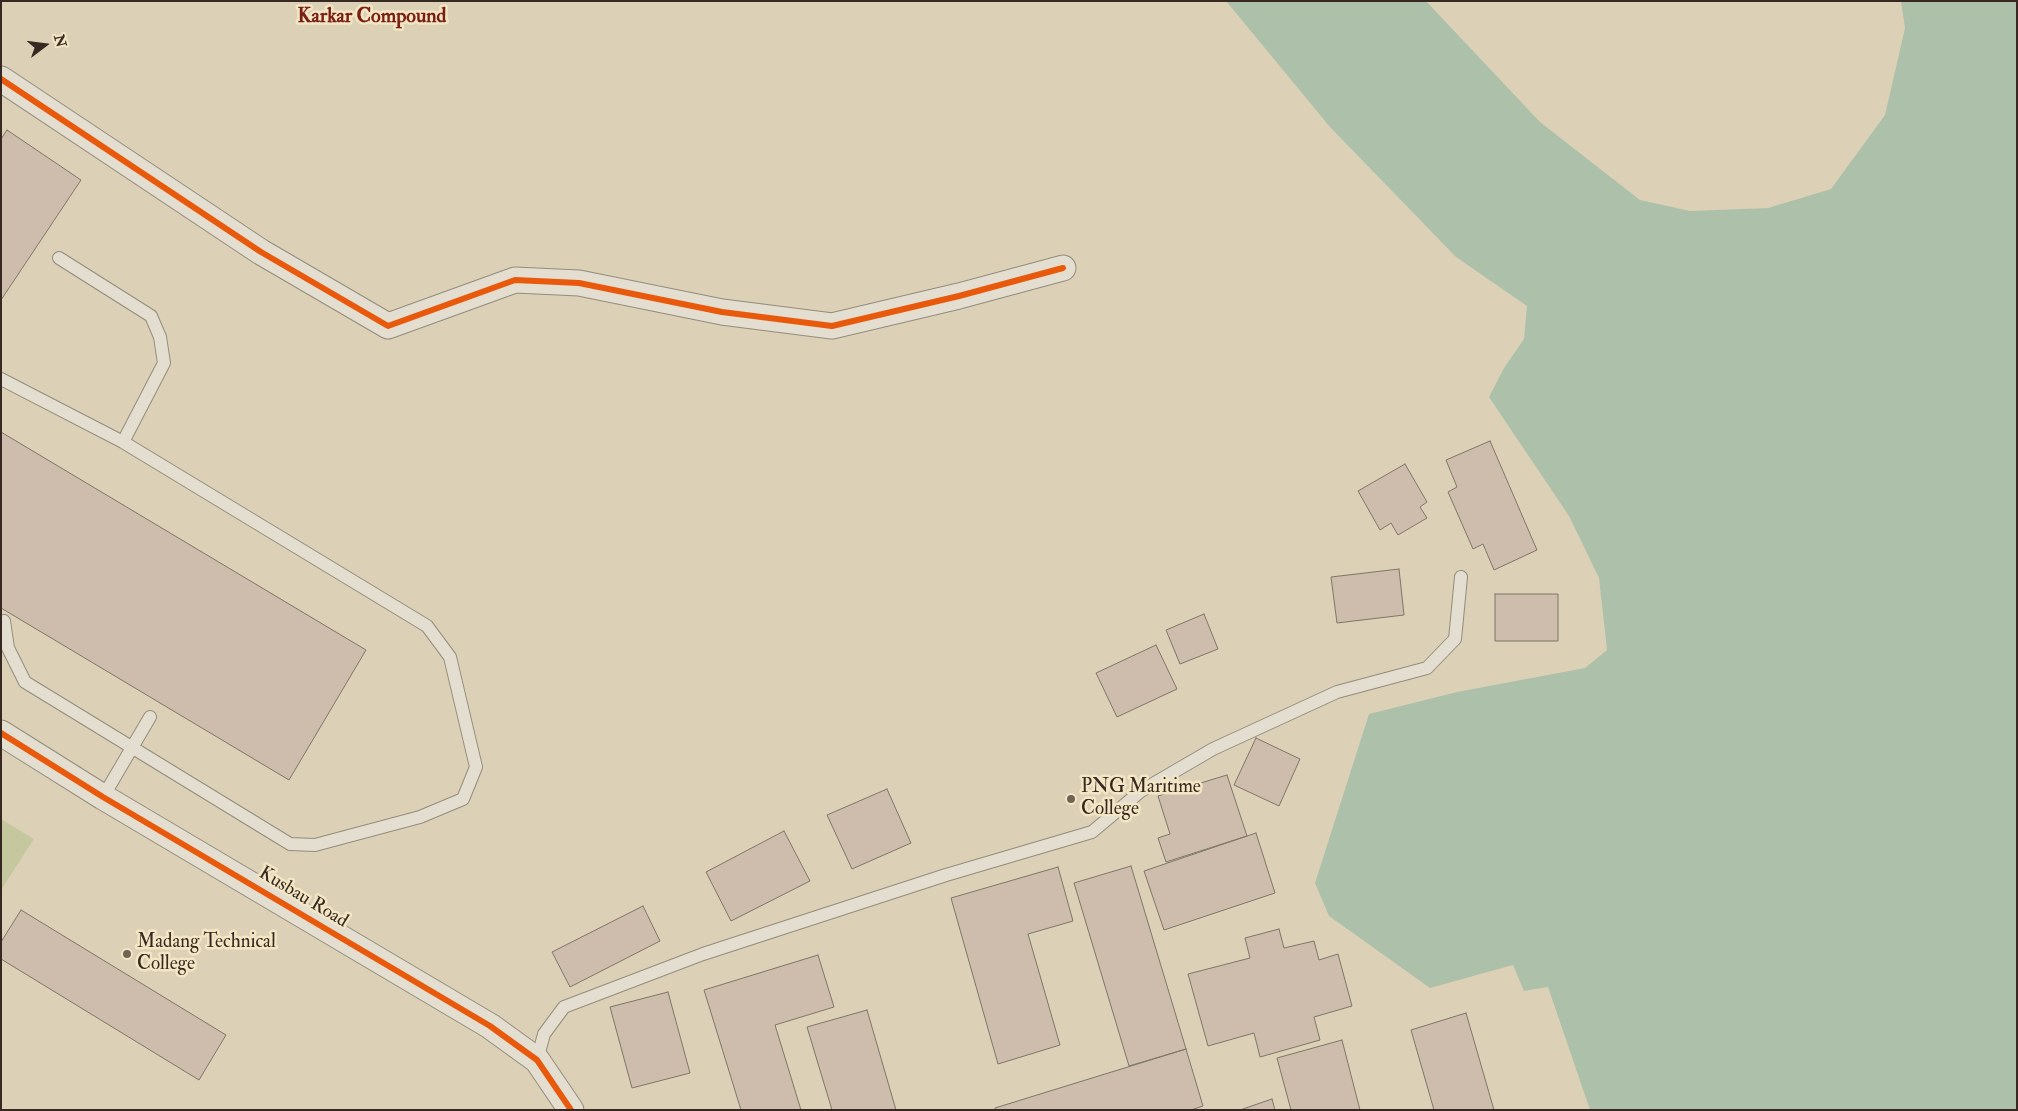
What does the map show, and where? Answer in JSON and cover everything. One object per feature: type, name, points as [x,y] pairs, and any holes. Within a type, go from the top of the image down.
[{"type":"street","points":[[1,79],[261,252],[388,326],[515,280],[579,283],[722,312],[832,326],[959,296],[1063,268]]},
{"type":"street","name":"Kusbau Road","points":[[1,733],[103,798],[490,1026],[537,1060],[571,1110]]},
{"type":"lane","points":[[59,258],[151,316],[160,338],[164,363],[123,442]]},
{"type":"lane","points":[[1,379],[123,442],[427,626],[450,657],[476,768],[463,799],[420,817],[315,845],[290,844],[25,682],[8,648],[4,621]]},
{"type":"lane","points":[[537,1060],[544,1034],[564,1007],[703,954],[946,875],[1092,832],[1140,791],[1213,749],[1337,692],[1427,668],[1455,639],[1461,577]]},
{"type":"lane","points":[[103,798],[150,717]]},
{"type":"shaded area","points":[[1226,1],[1426,1],[1540,122],[1640,200],[1690,211],[1768,208],[1831,189],[1885,115],[1905,28],[1901,1],[2017,1],[2017,1110],[1590,1110],[1548,987],[1524,991],[1513,965],[1430,988],[1329,916],[1315,883],[1369,714],[1457,692],[1585,668],[1607,650],[1599,578],[1569,516],[1489,397],[1504,368],[1524,339],[1527,306],[1456,257],[1330,127]]},
{"type":"shaded area","points":[[1,819],[34,839],[1,890]]},
{"type":"building","points":[[7,130],[81,180],[1,300],[1,139]]},
{"type":"building","points":[[1,432],[366,650],[289,780],[1,608]]},
{"type":"building","points":[[1490,441],[1537,550],[1494,570],[1483,544],[1473,549],[1448,492],[1457,487],[1446,460]]},
{"type":"building","points":[[1405,464],[1427,502],[1420,507],[1427,518],[1398,535],[1391,523],[1380,530],[1358,491]]},
{"type":"building","points":[[1399,569],[1404,615],[1337,623],[1331,577]]},
{"type":"building","points":[[1495,594],[1558,594],[1558,641],[1495,641]]},
{"type":"building","points":[[1204,614],[1218,649],[1180,664],[1166,630]]},
{"type":"building","points":[[1156,645],[1177,689],[1117,717],[1096,673]]},
{"type":"building","points":[[1256,738],[1300,759],[1279,806],[1234,785]]},
{"type":"building","points":[[1227,775],[1247,836],[1166,862],[1158,838],[1170,834],[1158,796]]},
{"type":"building","points":[[887,789],[911,843],[852,869],[827,815]]},
{"type":"building","points":[[784,831],[810,881],[731,921],[706,872]]},
{"type":"building","points":[[1256,833],[1275,893],[1164,930],[1144,871]]},
{"type":"building","points":[[1131,866],[1186,1049],[1129,1066],[1074,883]]},
{"type":"building","points":[[1058,867],[1073,921],[1028,934],[1060,1045],[998,1064],[951,898]]},
{"type":"building","points":[[643,906],[660,941],[570,987],[552,952]]},
{"type":"building","points":[[21,910],[226,1035],[199,1080],[1,959],[1,942]]},
{"type":"building","points":[[1279,929],[1284,948],[1314,941],[1319,960],[1338,954],[1352,1006],[1314,1017],[1320,1040],[1260,1057],[1254,1033],[1208,1046],[1188,974],[1250,958],[1245,938]]},
{"type":"building","points":[[818,955],[834,1007],[775,1025],[801,1110],[741,1110],[704,990]]},
{"type":"building","points":[[668,992],[690,1073],[632,1088],[610,1007]]},
{"type":"building","points":[[867,1010],[896,1110],[832,1110],[807,1027]]},
{"type":"building","points":[[1466,1013],[1494,1110],[1434,1110],[1411,1030]]},
{"type":"building","points":[[1342,1040],[1360,1110],[1291,1110],[1277,1058]]},
{"type":"building","points":[[1186,1049],[1203,1106],[1191,1110],[995,1110],[995,1108]]},
{"type":"building","points":[[1272,1099],[1275,1110],[1240,1110]]},
{"type":"cycle path","points":[[1,79],[261,252],[388,326],[515,280],[579,283],[722,312],[832,326],[959,296],[1063,268]]},
{"type":"cycle path","points":[[1,733],[103,797],[490,1026],[537,1060],[571,1110]]},
{"type":"place","name":"PNG Maritime College","points":[[1071,799]]},
{"type":"place","name":"Madang Technical College","points":[[127,954]]},
{"type":"district","name":"Karkar Compound","points":[[372,18]]}]
